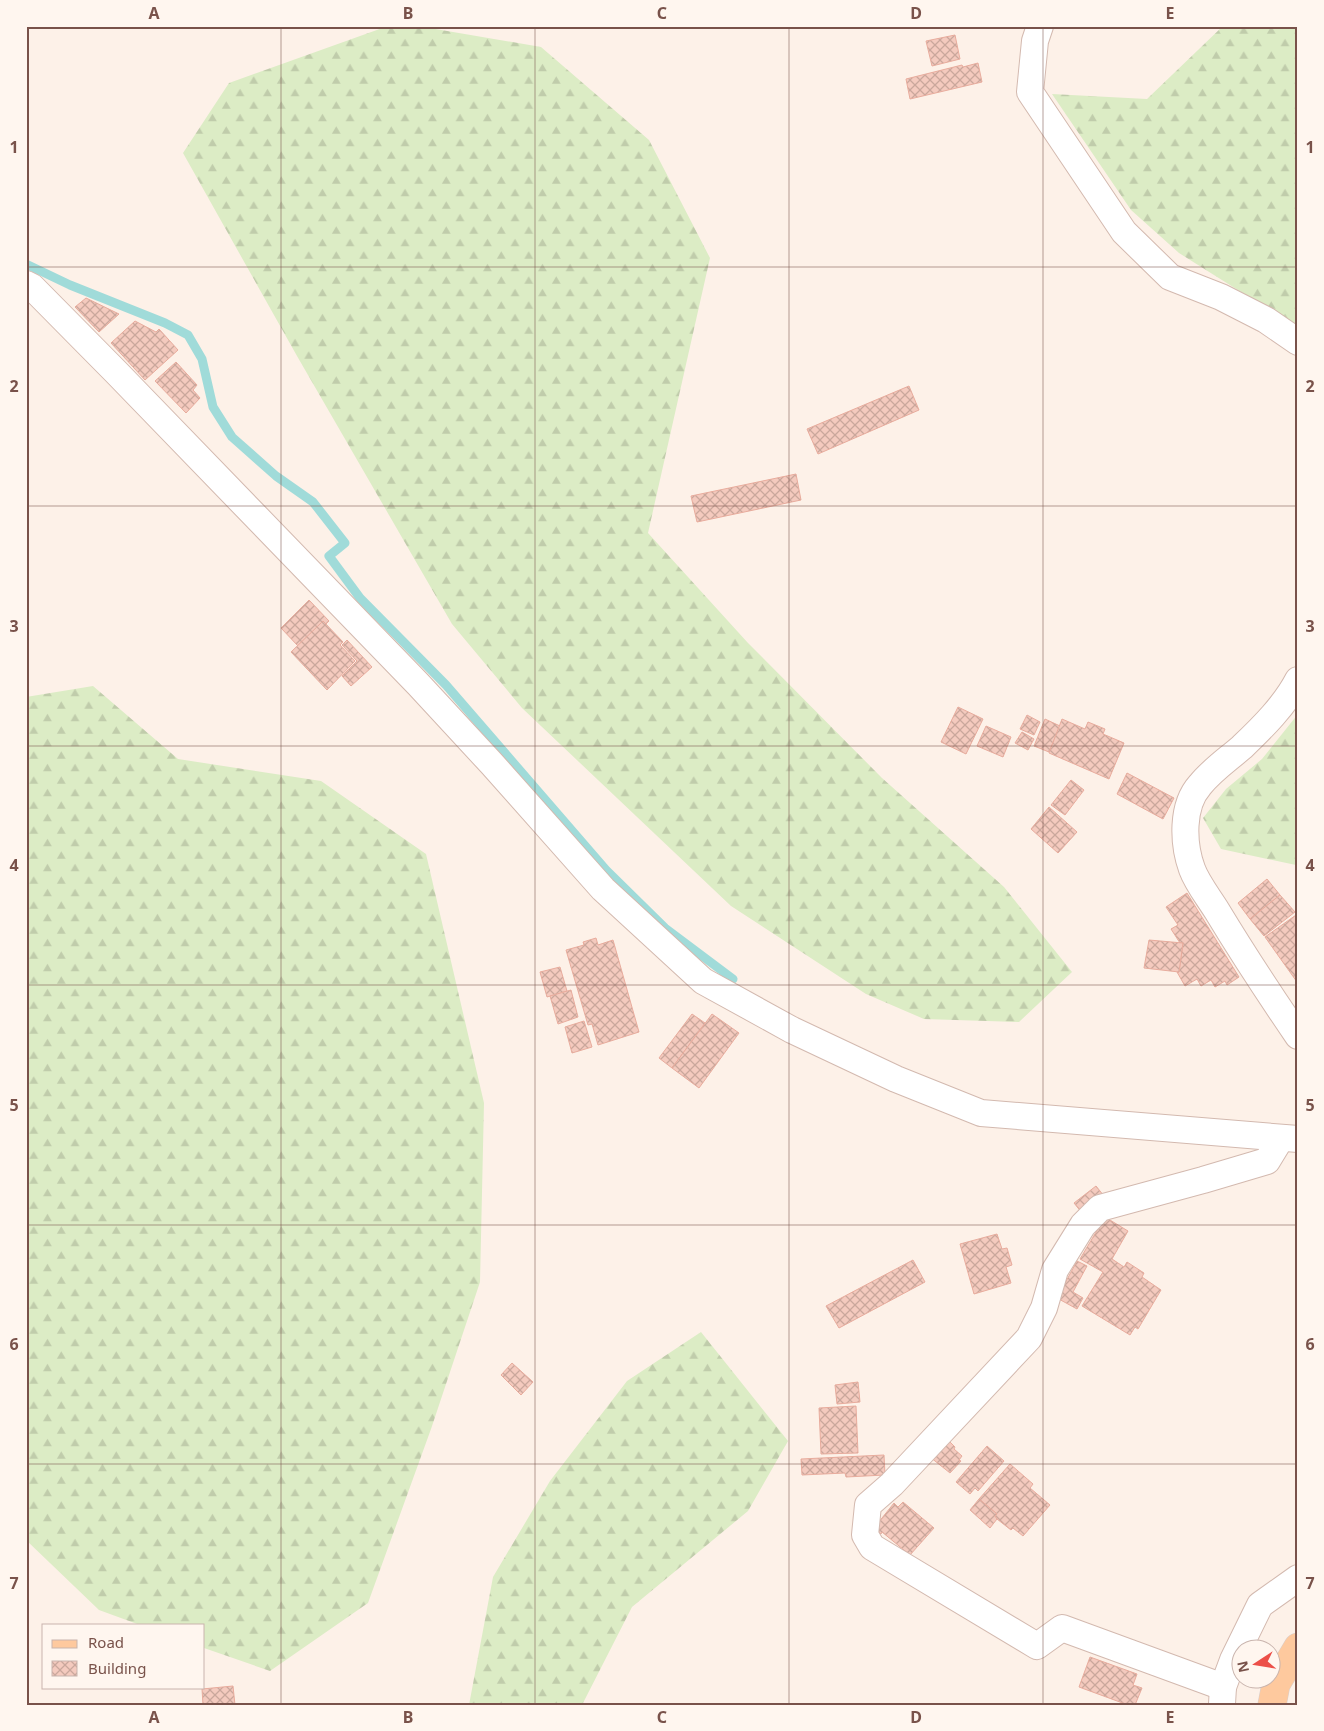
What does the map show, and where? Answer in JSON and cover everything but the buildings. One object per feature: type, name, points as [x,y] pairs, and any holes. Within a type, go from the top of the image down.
[{"type":"main road","points":[[1272,1705],[1276,1684],[1298,1647]]},
{"type":"street","points":[[1040,26],[1035,41],[1030,92],[1124,232],[1170,277],[1221,297],[1266,320],[1298,342]]},
{"type":"street","points":[[26,284],[32,287],[123,379],[418,684],[492,764],[603,890],[703,981],[792,1030],[896,1080],[981,1113],[1290,1138]]},
{"type":"street","points":[[1298,680],[1289,696],[1260,728],[1241,747],[1216,767],[1197,787],[1186,814],[1186,840],[1192,870],[1255,972],[1298,1036]]},
{"type":"street","points":[[1290,1138],[1267,1161],[1100,1208],[1083,1225],[1056,1270],[1044,1308],[1030,1338],[892,1484],[868,1505],[865,1535],[872,1547],[1037,1646],[1062,1628],[1222,1696],[1233,1660],[1260,1605],[1298,1578]]},
{"type":"green space","points":[[388,26],[418,26],[541,47],[649,140],[710,258],[648,533],[748,643],[882,778],[1004,887],[1072,972],[1019,1022],[924,1019],[866,994],[731,906],[522,708],[452,624],[297,356],[183,153],[229,83]]},
{"type":"green space","points":[[1223,26],[1298,26],[1298,328],[1179,253],[1131,210],[1052,94],[1147,99]]},
{"type":"green space","points":[[93,686],[178,759],[321,781],[426,854],[484,1103],[480,1282],[431,1429],[368,1603],[270,1671],[205,1648],[205,1624],[137,1624],[99,1610],[26,1540],[26,697]]},
{"type":"green space","points":[[1298,714],[1298,867],[1221,849],[1203,818],[1226,789],[1262,759]]},
{"type":"green space","points":[[701,1332],[788,1441],[748,1511],[632,1607],[582,1705],[469,1705],[493,1577],[550,1481],[627,1381]]},
{"type":"waterway","points":[[26,264],[70,285],[165,323],[188,335],[202,359],[213,407],[232,437],[276,476],[313,502],[345,543],[329,556],[360,598],[446,685],[606,870],[665,928],[733,979]]}]
